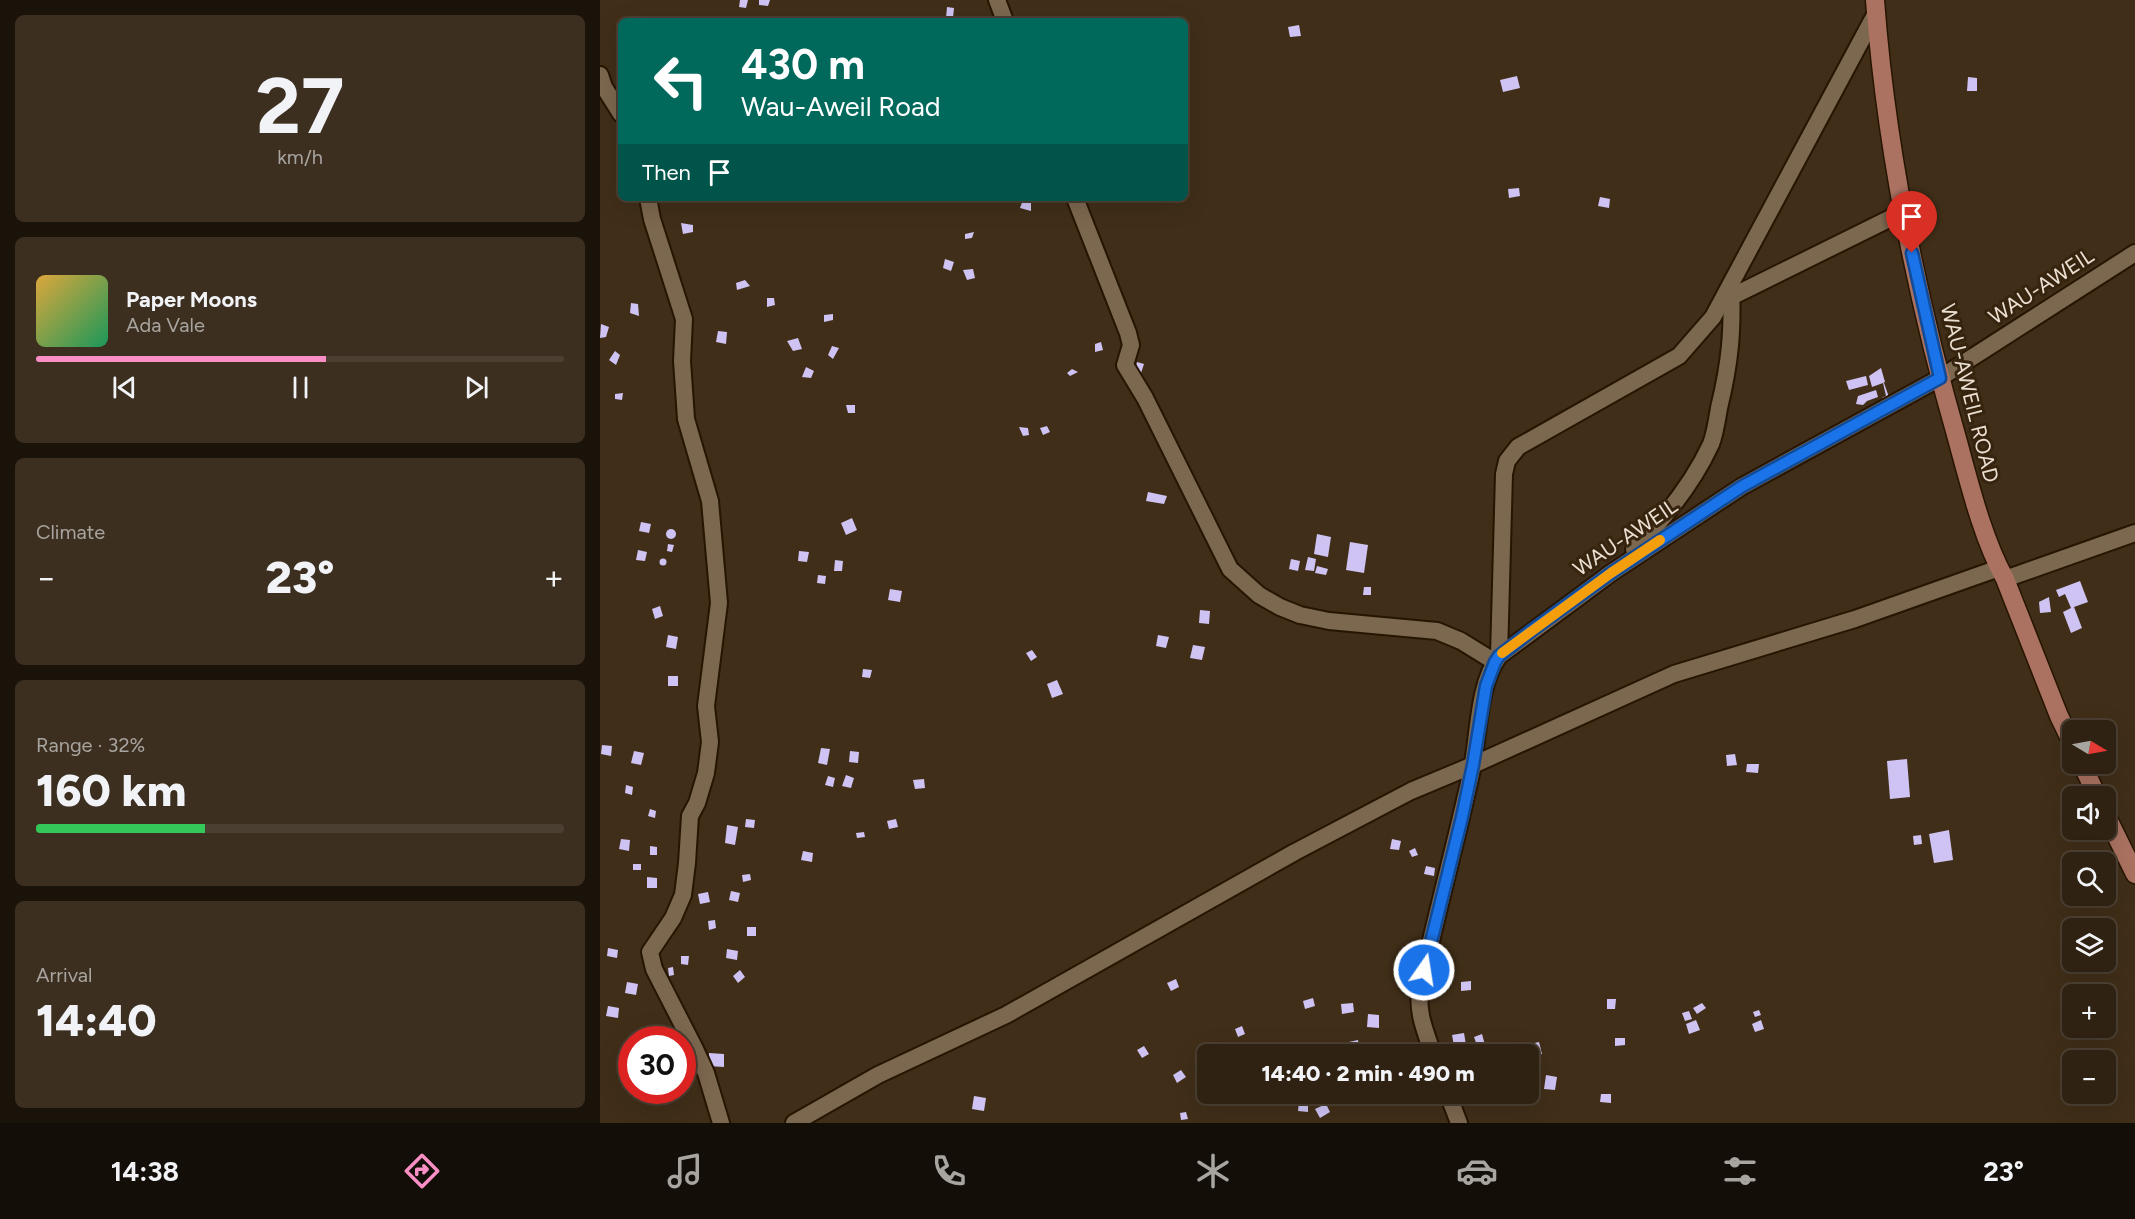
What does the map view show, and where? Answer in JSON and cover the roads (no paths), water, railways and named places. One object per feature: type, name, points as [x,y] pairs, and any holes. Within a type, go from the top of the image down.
[{"type":"main road","name":"WAU-AWEIL ROAD","points":[[1876,6],[1890,135],[1903,212],[1940,378],[1974,499],[2062,722]]},
{"type":"main road","points":[[2116,835],[2135,873]]},
{"type":"street","points":[[997,0],[1004,18]]},
{"type":"street","points":[[1430,1044],[1419,1013],[1420,988],[1473,765],[1481,706],[1497,659],[1504,474],[1507,461],[1518,447],[1679,356],[1713,316],[1731,290],[1876,6]]},
{"type":"street","points":[[600,75],[604,87],[618,109]]},
{"type":"street","points":[[649,201],[652,219],[684,320],[682,361],[686,419],[710,501],[719,603],[706,706],[710,742],[706,773],[697,803],[690,816],[682,895],[673,918],[650,952],[654,969],[706,1073],[721,1123]]},
{"type":"street","points":[[1076,201],[1128,333],[1131,345],[1125,365],[1145,398],[1230,569],[1259,595],[1300,615],[1329,621],[1437,631],[1497,659]]},
{"type":"street","points":[[1731,290],[1903,212]]},
{"type":"street","name":"WAU-AWEIL","points":[[1497,659],[1531,631],[1611,573],[1741,487],[1940,378],[2135,253]]},
{"type":"street","points":[[1611,573],[1659,523],[1691,479],[1711,443],[1729,366],[1731,290]]},
{"type":"street","points":[[794,1123],[878,1075],[1006,1015],[1295,852],[1412,791],[1674,674],[2135,533]]},
{"type":"street","points":[[1452,1104],[1459,1123]]}]
